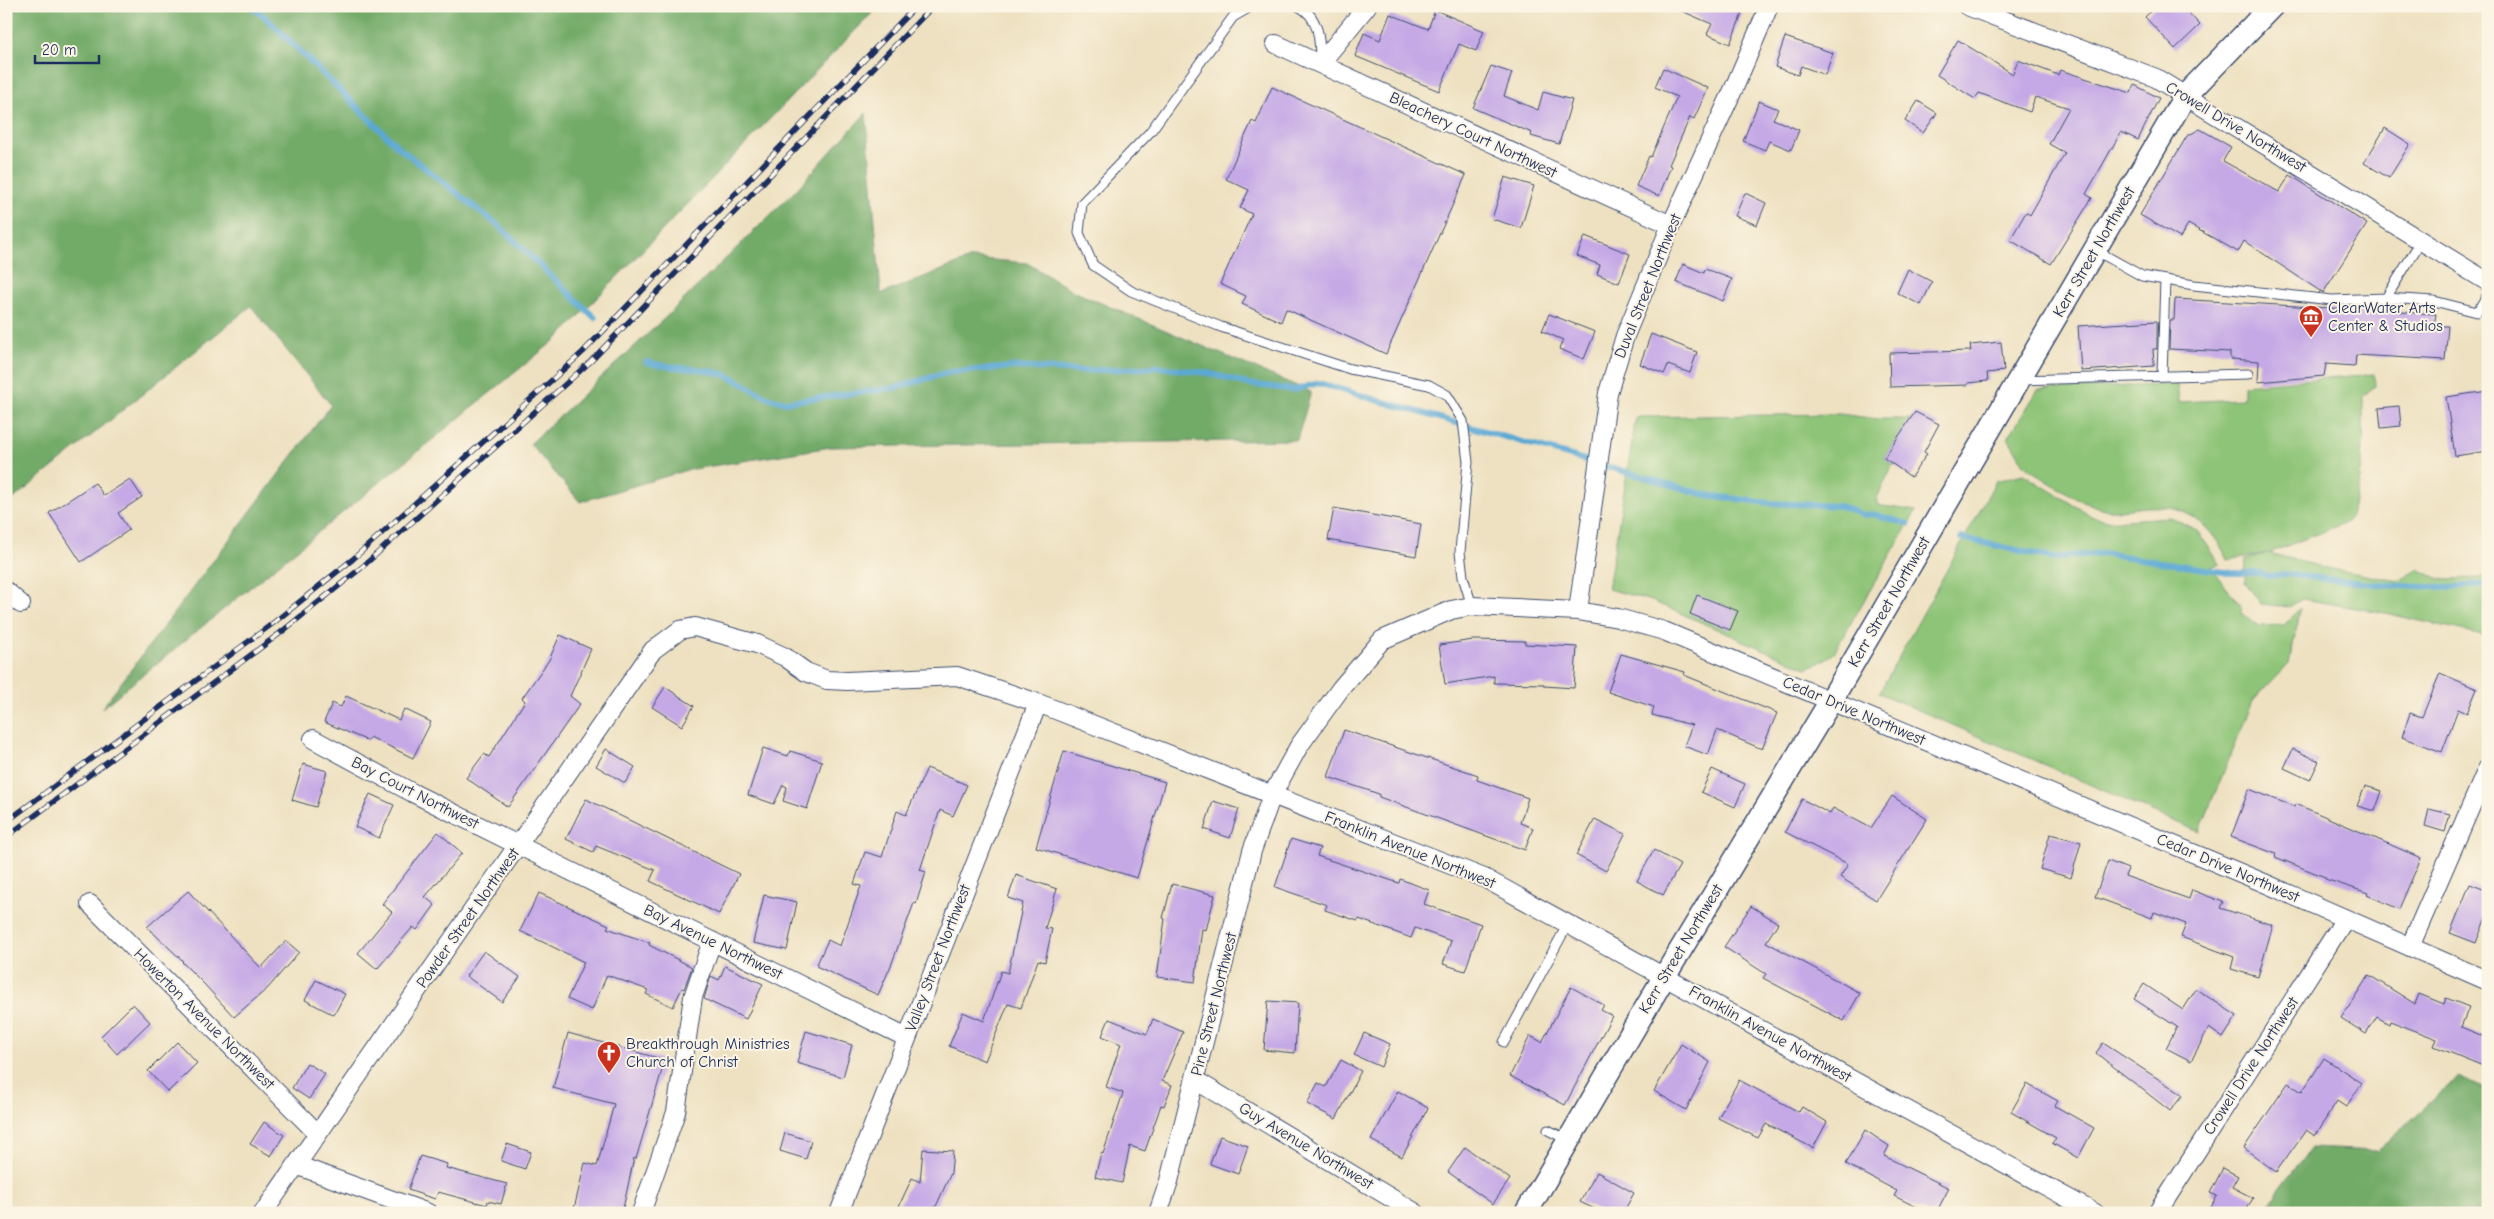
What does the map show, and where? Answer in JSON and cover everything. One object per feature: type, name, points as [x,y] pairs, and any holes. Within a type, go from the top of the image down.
[{"type":"street","points":[[1320,64],[1368,6]]},
{"type":"street","name":"Duval Street Northwest","points":[[1578,611],[1608,392],[1624,336],[1670,225],[1734,88],[1769,6]]},
{"type":"street","name":"Crowell Drive Northwest","points":[[1968,6],[2156,78],[2488,282]]},
{"type":"street","name":"Kerr Street Northwest","points":[[1526,1213],[1664,976],[1830,702],[2185,96],[2272,6]]},
{"type":"street","name":"Bleachery Court Northwest","points":[[1276,44],[1670,225]]},
{"type":"street","points":[[6,591],[20,604]]},
{"type":"street","name":"Cedar Drive Northwest","points":[[1272,795],[1299,746],[1341,688],[1382,640],[1451,610],[1472,606],[1578,611],[1618,618],[1664,631],[2488,981]]},
{"type":"street","name":"Franklin Avenue Northwest","points":[[680,630],[695,627],[757,644],[785,657],[806,672],[827,680],[846,682],[957,676],[1038,703],[1484,878],[2095,1213]]},
{"type":"street","name":"Powder Street Northwest","points":[[263,1213],[653,650],[680,630]]},
{"type":"street","name":"Valley Street Northwest","points":[[839,1213],[1038,703]]},
{"type":"street","name":"Bay Court Northwest","points":[[313,739],[413,793],[518,845]]},
{"type":"street","points":[[2410,947],[2488,767]]},
{"type":"street","name":"Pine Street Northwest","points":[[1158,1213],[1169,1181],[1252,851],[1272,795]]},
{"type":"street","name":"Bay Avenue Northwest","points":[[518,845],[907,1038]]},
{"type":"street","name":"Howerton Avenue Northwest","points":[[90,904],[318,1134]]},
{"type":"street","name":"Crowell Drive Northwest","points":[[2157,1213],[2345,919]]},
{"type":"street","points":[[641,1213],[676,1112],[693,997],[712,941]]},
{"type":"street","name":"Guy Avenue Northwest","points":[[1195,1080],[1416,1213]]},
{"type":"street","points":[[296,1165],[428,1213]]},
{"type":"lane","points":[[1252,6],[1233,17],[1150,132],[1082,203],[1079,233],[1093,265],[1131,291],[1221,327],[1350,369],[1430,385],[1447,395],[1463,421],[1468,462],[1460,552],[1463,577],[1472,606]]},
{"type":"lane","points":[[1298,6],[1305,9],[1320,32],[1320,64]]},
{"type":"lane","points":[[2386,298],[2421,241]]},
{"type":"lane","points":[[2095,250],[2142,276],[2332,300],[2386,298],[2434,301],[2478,312],[2488,294]]},
{"type":"lane","points":[[2162,376],[2165,280]]},
{"type":"lane","points":[[2019,380],[2248,374]]},
{"type":"lane","points":[[1504,1042],[1563,933]]},
{"type":"lane","points":[[1548,1130],[1568,1141]]},
{"type":"green space","points":[[6,6],[879,6],[560,336],[102,708],[331,405],[251,306],[6,505]]},
{"type":"green space","points":[[866,113],[881,294],[972,258],[1027,263],[1073,291],[1311,392],[1297,440],[831,447],[687,470],[580,502],[530,444],[668,315],[795,191]]},
{"type":"green space","points":[[2374,374],[2375,386],[2363,396],[2363,444],[2360,476],[2358,491],[2347,522],[2269,553],[2326,568],[2399,581],[2419,569],[2437,579],[2479,578],[2488,574],[2488,636],[2380,612],[2302,599],[2289,607],[2261,604],[2245,582],[2246,559],[2267,553],[2228,560],[2222,548],[2206,528],[2197,520],[2176,509],[2149,507],[2111,510],[2091,505],[2044,479],[2027,467],[2008,438],[2038,390],[2177,384],[2179,402],[2243,399],[2243,385]]},
{"type":"green space","points":[[1839,414],[1878,419],[1910,419],[1884,458],[1893,464],[1877,498],[1879,505],[1877,505],[1916,511],[1833,654],[1819,663],[1806,668],[1652,601],[1608,589],[1636,417]]},
{"type":"green space","points":[[2023,474],[2093,517],[2113,521],[2169,517],[2197,530],[2220,564],[2210,567],[2242,607],[2241,612],[2258,626],[2284,625],[2301,608],[2289,663],[2253,701],[2199,832],[1879,693],[1996,481]]},
{"type":"green space","points":[[2458,1077],[2488,1090],[2488,1213],[2284,1213],[2268,1204],[2311,1148],[2377,1151]]},
{"type":"building","points":[[1670,6],[1725,6],[1742,14],[1730,44],[1707,34],[1712,24]]},
{"type":"building","points":[[2156,6],[2182,6],[2200,25],[2175,49],[2145,17]]},
{"type":"building","points":[[1435,10],[1484,31],[1476,51],[1459,44],[1439,91],[1355,56],[1364,33],[1380,40],[1390,14],[1428,29]]},
{"type":"building","points":[[1785,37],[1833,53],[1825,75],[1801,66],[1798,75],[1775,67]]},
{"type":"building","points":[[1958,40],[2013,74],[2018,60],[2058,75],[2060,70],[2131,93],[2135,85],[2159,98],[2138,140],[2121,132],[2086,194],[2092,198],[2051,264],[2010,240],[2026,212],[2030,215],[2065,153],[2049,144],[2069,108],[2035,97],[2030,112],[1979,93],[1975,99],[1937,75]]},
{"type":"building","points":[[1491,66],[1512,73],[1504,96],[1538,110],[1543,92],[1572,100],[1559,144],[1531,136],[1532,133],[1473,108]]},
{"type":"building","points":[[1663,68],[1708,88],[1694,119],[1690,117],[1669,165],[1671,166],[1659,196],[1636,186],[1677,97],[1655,87]]},
{"type":"building","points":[[1272,87],[1466,175],[1386,354],[1286,309],[1281,322],[1242,304],[1246,296],[1220,284],[1252,214],[1240,208],[1249,190],[1226,179],[1252,121],[1256,123]]},
{"type":"building","points":[[1759,101],[1778,109],[1773,119],[1799,130],[1791,150],[1769,141],[1765,150],[1743,141]]},
{"type":"building","points":[[1918,101],[1937,113],[1923,133],[1905,121]]},
{"type":"building","points":[[2385,128],[2410,144],[2389,178],[2364,163]]},
{"type":"building","points":[[2200,129],[2231,147],[2223,161],[2279,192],[2290,175],[2367,224],[2323,293],[2244,241],[2238,252],[2188,224],[2180,238],[2140,215],[2187,136]]},
{"type":"building","points":[[1505,177],[1534,186],[1521,228],[1492,219]]},
{"type":"building","points":[[1745,193],[1766,203],[1757,225],[1735,216]]},
{"type":"building","points":[[1585,236],[1630,254],[1619,283],[1597,274],[1600,265],[1577,256]]},
{"type":"building","points":[[1683,264],[1704,273],[1705,269],[1732,279],[1723,301],[1676,282]]},
{"type":"building","points":[[1908,269],[1932,282],[1921,305],[1897,293]]},
{"type":"building","name":"ClearWater Arts Center & Studios","points":[[2175,299],[2348,309],[2343,306],[2399,306],[2399,312],[2436,314],[2434,326],[2448,326],[2445,360],[2356,355],[2355,366],[2326,364],[2324,376],[2258,382],[2259,361],[2230,359],[2230,352],[2169,349],[2170,320],[2174,320]]},
{"type":"building","points":[[1549,314],[1595,332],[1584,359],[1559,349],[1563,340],[1542,331]]},
{"type":"building","points":[[2157,321],[2157,349],[2153,349],[2154,366],[2081,371],[2078,326]]},
{"type":"building","points":[[1651,334],[1697,352],[1690,373],[1668,365],[1664,374],[1640,364]]},
{"type":"building","points":[[2001,342],[2004,371],[1987,373],[1988,381],[1968,383],[1968,385],[1890,387],[1889,353],[1971,351],[1970,345]]},
{"type":"building","points":[[2488,391],[2488,451],[2455,456],[2446,397]]},
{"type":"building","points":[[2399,406],[2401,426],[2381,428],[2379,408]]},
{"type":"building","points":[[1915,412],[1939,424],[1924,452],[1927,454],[1911,477],[1884,458]]},
{"type":"building","points":[[130,479],[142,497],[118,513],[129,530],[81,562],[49,513],[95,483],[104,496]]},
{"type":"building","points":[[1334,508],[1421,524],[1416,556],[1328,540]]},
{"type":"building","points":[[1697,595],[1738,611],[1730,630],[1690,614]]},
{"type":"building","points":[[560,635],[591,649],[570,696],[580,704],[508,807],[466,778],[484,754],[489,757],[525,701],[522,698],[549,660]]},
{"type":"building","points":[[1473,640],[1525,641],[1525,644],[1577,647],[1574,688],[1544,686],[1544,684],[1494,683],[1494,676],[1445,684],[1439,645]]},
{"type":"building","points":[[1621,654],[1685,672],[1684,675],[1777,713],[1762,749],[1717,730],[1708,755],[1684,746],[1692,725],[1652,715],[1654,707],[1608,692]]},
{"type":"building","points":[[2440,673],[2477,689],[2467,713],[2458,709],[2442,752],[2402,737],[2410,713],[2422,717]]},
{"type":"building","points":[[665,687],[694,706],[682,726],[652,707]]},
{"type":"building","points":[[346,696],[399,720],[404,709],[431,722],[413,758],[370,737],[368,741],[324,722],[332,703],[341,707]]},
{"type":"building","points":[[1344,730],[1478,775],[1477,780],[1528,798],[1520,823],[1533,828],[1525,850],[1379,797],[1379,794],[1328,777]]},
{"type":"building","points":[[763,748],[788,756],[790,751],[822,761],[807,809],[783,801],[787,787],[783,785],[774,804],[748,795]]},
{"type":"building","points":[[606,749],[635,767],[625,783],[596,766]]},
{"type":"building","points":[[2293,749],[2319,761],[2310,780],[2284,768]]},
{"type":"building","points":[[1064,751],[1165,782],[1137,878],[1036,847]]},
{"type":"building","points":[[303,764],[327,771],[316,807],[292,800]]},
{"type":"building","points":[[927,768],[967,785],[953,816],[940,810],[920,870],[926,872],[916,904],[914,903],[878,995],[816,966],[828,940],[840,946],[861,886],[854,884],[865,852],[882,857],[897,811],[906,815]]},
{"type":"building","points":[[1712,769],[1745,784],[1735,807],[1701,792]]},
{"type":"building","points":[[2365,786],[2382,791],[2375,811],[2357,806]]},
{"type":"building","points":[[2249,789],[2295,807],[2296,804],[2421,858],[2399,909],[2367,895],[2368,893],[2325,879],[2325,877],[2275,857],[2276,854],[2231,837]]},
{"type":"building","points":[[370,794],[394,805],[379,838],[355,827]]},
{"type":"building","points":[[1892,796],[1927,819],[1876,900],[1840,877],[1848,864],[1785,832],[1802,799],[1830,814],[1833,808],[1871,828]]},
{"type":"building","points":[[586,799],[739,874],[719,914],[650,881],[655,870],[596,846],[593,852],[566,839]]},
{"type":"building","points":[[1213,801],[1239,809],[1230,838],[1204,829]]},
{"type":"building","points":[[2429,809],[2450,814],[2445,832],[2425,826]]},
{"type":"building","points":[[1595,819],[1625,834],[1606,871],[1576,855]]},
{"type":"building","points":[[438,832],[462,853],[425,897],[435,905],[417,930],[413,927],[377,969],[358,953],[392,912],[382,904]]},
{"type":"building","points":[[2050,834],[2081,842],[2071,878],[2040,869]]},
{"type":"building","points":[[1291,839],[1320,848],[1317,856],[1399,883],[1400,879],[1429,890],[1424,904],[1481,924],[1465,971],[1443,964],[1451,941],[1415,928],[1411,938],[1359,919],[1358,921],[1325,910],[1327,905],[1275,887]]},
{"type":"building","points":[[1654,850],[1680,865],[1663,895],[1637,881]]},
{"type":"building","points":[[2108,861],[2128,869],[2125,876],[2189,899],[2192,890],[2223,902],[2220,908],[2273,925],[2258,977],[2231,969],[2234,957],[2181,937],[2186,924],[2154,912],[2152,918],[2095,897]]},
{"type":"building","points":[[1016,875],[1057,889],[1045,928],[1052,929],[1045,962],[1038,960],[1021,1008],[1008,1004],[985,1061],[949,1046],[963,1012],[984,1021],[1001,971],[1008,973],[1023,903],[1008,898]]},
{"type":"building","points":[[1172,884],[1215,895],[1206,930],[1202,929],[1195,982],[1157,977],[1165,919],[1163,918]]},
{"type":"building","points":[[2470,884],[2488,891],[2488,912],[2476,943],[2450,933]]},
{"type":"building","points":[[188,891],[261,968],[286,941],[299,952],[268,988],[234,1017],[183,961],[147,927]]},
{"type":"building","points":[[539,893],[609,925],[607,928],[650,943],[649,945],[692,967],[684,989],[682,988],[673,1007],[646,994],[648,990],[607,975],[592,1010],[567,999],[584,962],[520,931]]},
{"type":"building","points":[[764,895],[797,902],[787,950],[753,943]]},
{"type":"building","points":[[1751,906],[1778,923],[1766,942],[1860,993],[1844,1021],[1763,978],[1766,974],[1724,947]]},
{"type":"building","points":[[484,951],[520,977],[502,1002],[466,976]]},
{"type":"building","points":[[725,966],[763,984],[746,1019],[704,999],[711,976],[719,980]]},
{"type":"building","points":[[2369,975],[2415,1004],[2419,994],[2444,1004],[2446,998],[2469,1007],[2461,1027],[2488,1038],[2488,1068],[2434,1046],[2437,1039],[2390,1021],[2389,1024],[2377,1017],[2366,1034],[2341,1018]]},
{"type":"building","points":[[316,980],[345,994],[334,1015],[305,1000]]},
{"type":"building","points":[[2144,984],[2183,1010],[2196,989],[2237,1016],[2223,1038],[2209,1028],[2191,1061],[2166,1048],[2177,1027],[2134,999]]},
{"type":"building","points":[[1571,987],[1604,1005],[1601,1010],[1612,1016],[1565,1105],[1510,1076],[1530,1036],[1542,1042]]},
{"type":"building","points":[[1268,1001],[1298,1003],[1295,1053],[1264,1050]]},
{"type":"building","points":[[133,1004],[150,1022],[117,1054],[101,1036]]},
{"type":"building","points":[[1109,1019],[1147,1034],[1153,1019],[1183,1032],[1162,1081],[1172,1085],[1164,1106],[1161,1105],[1145,1151],[1130,1146],[1122,1183],[1095,1177],[1101,1153],[1103,1154],[1123,1093],[1106,1087],[1121,1044],[1102,1036]]},
{"type":"building","points":[[806,1031],[852,1045],[843,1077],[797,1063]]},
{"type":"building","points":[[568,1033],[665,1060],[636,1159],[634,1158],[622,1213],[573,1213],[585,1163],[597,1166],[614,1104],[553,1088]]},
{"type":"building","points":[[1364,1033],[1390,1044],[1381,1067],[1354,1055]]},
{"type":"building","points":[[177,1042],[197,1063],[168,1092],[148,1071]]},
{"type":"building","points":[[2103,1043],[2183,1095],[2170,1111],[2096,1053]]},
{"type":"building","points":[[1681,1044],[1710,1062],[1686,1110],[1654,1091]]},
{"type":"building","points":[[2324,1058],[2362,1083],[2346,1107],[2337,1101],[2315,1136],[2306,1130],[2276,1172],[2244,1148],[2288,1083],[2302,1092]]},
{"type":"building","points":[[1341,1060],[1361,1071],[1336,1119],[1307,1104],[1318,1083],[1326,1087]]},
{"type":"building","points":[[307,1063],[325,1074],[309,1099],[292,1088]]},
{"type":"building","points":[[1739,1080],[1799,1112],[1802,1107],[1827,1122],[1813,1148],[1766,1124],[1758,1138],[1718,1118]]},
{"type":"building","points":[[2027,1084],[2058,1101],[2055,1106],[2094,1128],[2078,1158],[2052,1143],[2056,1138],[2011,1112]]},
{"type":"building","points":[[1398,1091],[1428,1108],[1402,1157],[1371,1140]]},
{"type":"building","points":[[264,1122],[284,1135],[271,1156],[250,1144]]},
{"type":"building","points":[[1865,1130],[1889,1146],[1884,1156],[1949,1188],[1936,1213],[1929,1213],[1894,1196],[1897,1191],[1846,1164]]},
{"type":"building","points":[[785,1133],[811,1141],[806,1159],[780,1151]]},
{"type":"building","points":[[1220,1136],[1248,1146],[1238,1174],[1210,1164]]},
{"type":"building","points":[[507,1144],[531,1152],[525,1169],[501,1161]]},
{"type":"building","points":[[1465,1147],[1510,1179],[1493,1204],[1448,1172]]},
{"type":"building","points":[[923,1149],[953,1151],[951,1173],[933,1213],[914,1213],[899,1206],[912,1178],[920,1182]]},
{"type":"building","points":[[420,1156],[447,1164],[446,1168],[507,1184],[501,1204],[488,1201],[487,1205],[438,1192],[435,1199],[408,1190]]},
{"type":"building","points":[[2223,1168],[2238,1176],[2232,1187],[2253,1198],[2245,1213],[2208,1213],[2217,1196],[2210,1193]]},
{"type":"building","points":[[1597,1172],[1634,1193],[1623,1213],[1603,1213],[1580,1202]]},
{"type":"waterway","points":[[250,6],[265,17],[398,147],[499,226],[595,318]]},
{"type":"waterway","points":[[646,362],[719,373],[776,400],[786,402],[894,388],[950,372],[1015,367],[1082,371],[1160,367],[1207,373],[1248,384],[1295,390],[1318,383],[1706,495],[1769,503],[1840,506],[1864,515],[1872,514],[1908,524]]},
{"type":"waterway","points":[[1961,538],[2053,558],[2103,553],[2230,573],[2262,573],[2270,576],[2285,574],[2386,585],[2437,587],[2488,584]]},
{"type":"railway","points":[[6,822],[272,624],[353,559],[583,352],[916,6]]},
{"type":"railway","points":[[6,837],[279,634],[361,568],[591,361],[933,6]]},
{"type":"place","name":"ClearWater Arts Center & Studios","points":[[2311,338]]},
{"type":"place","name":"Breakthrough Ministries Church of Christ","points":[[609,1074]]}]
